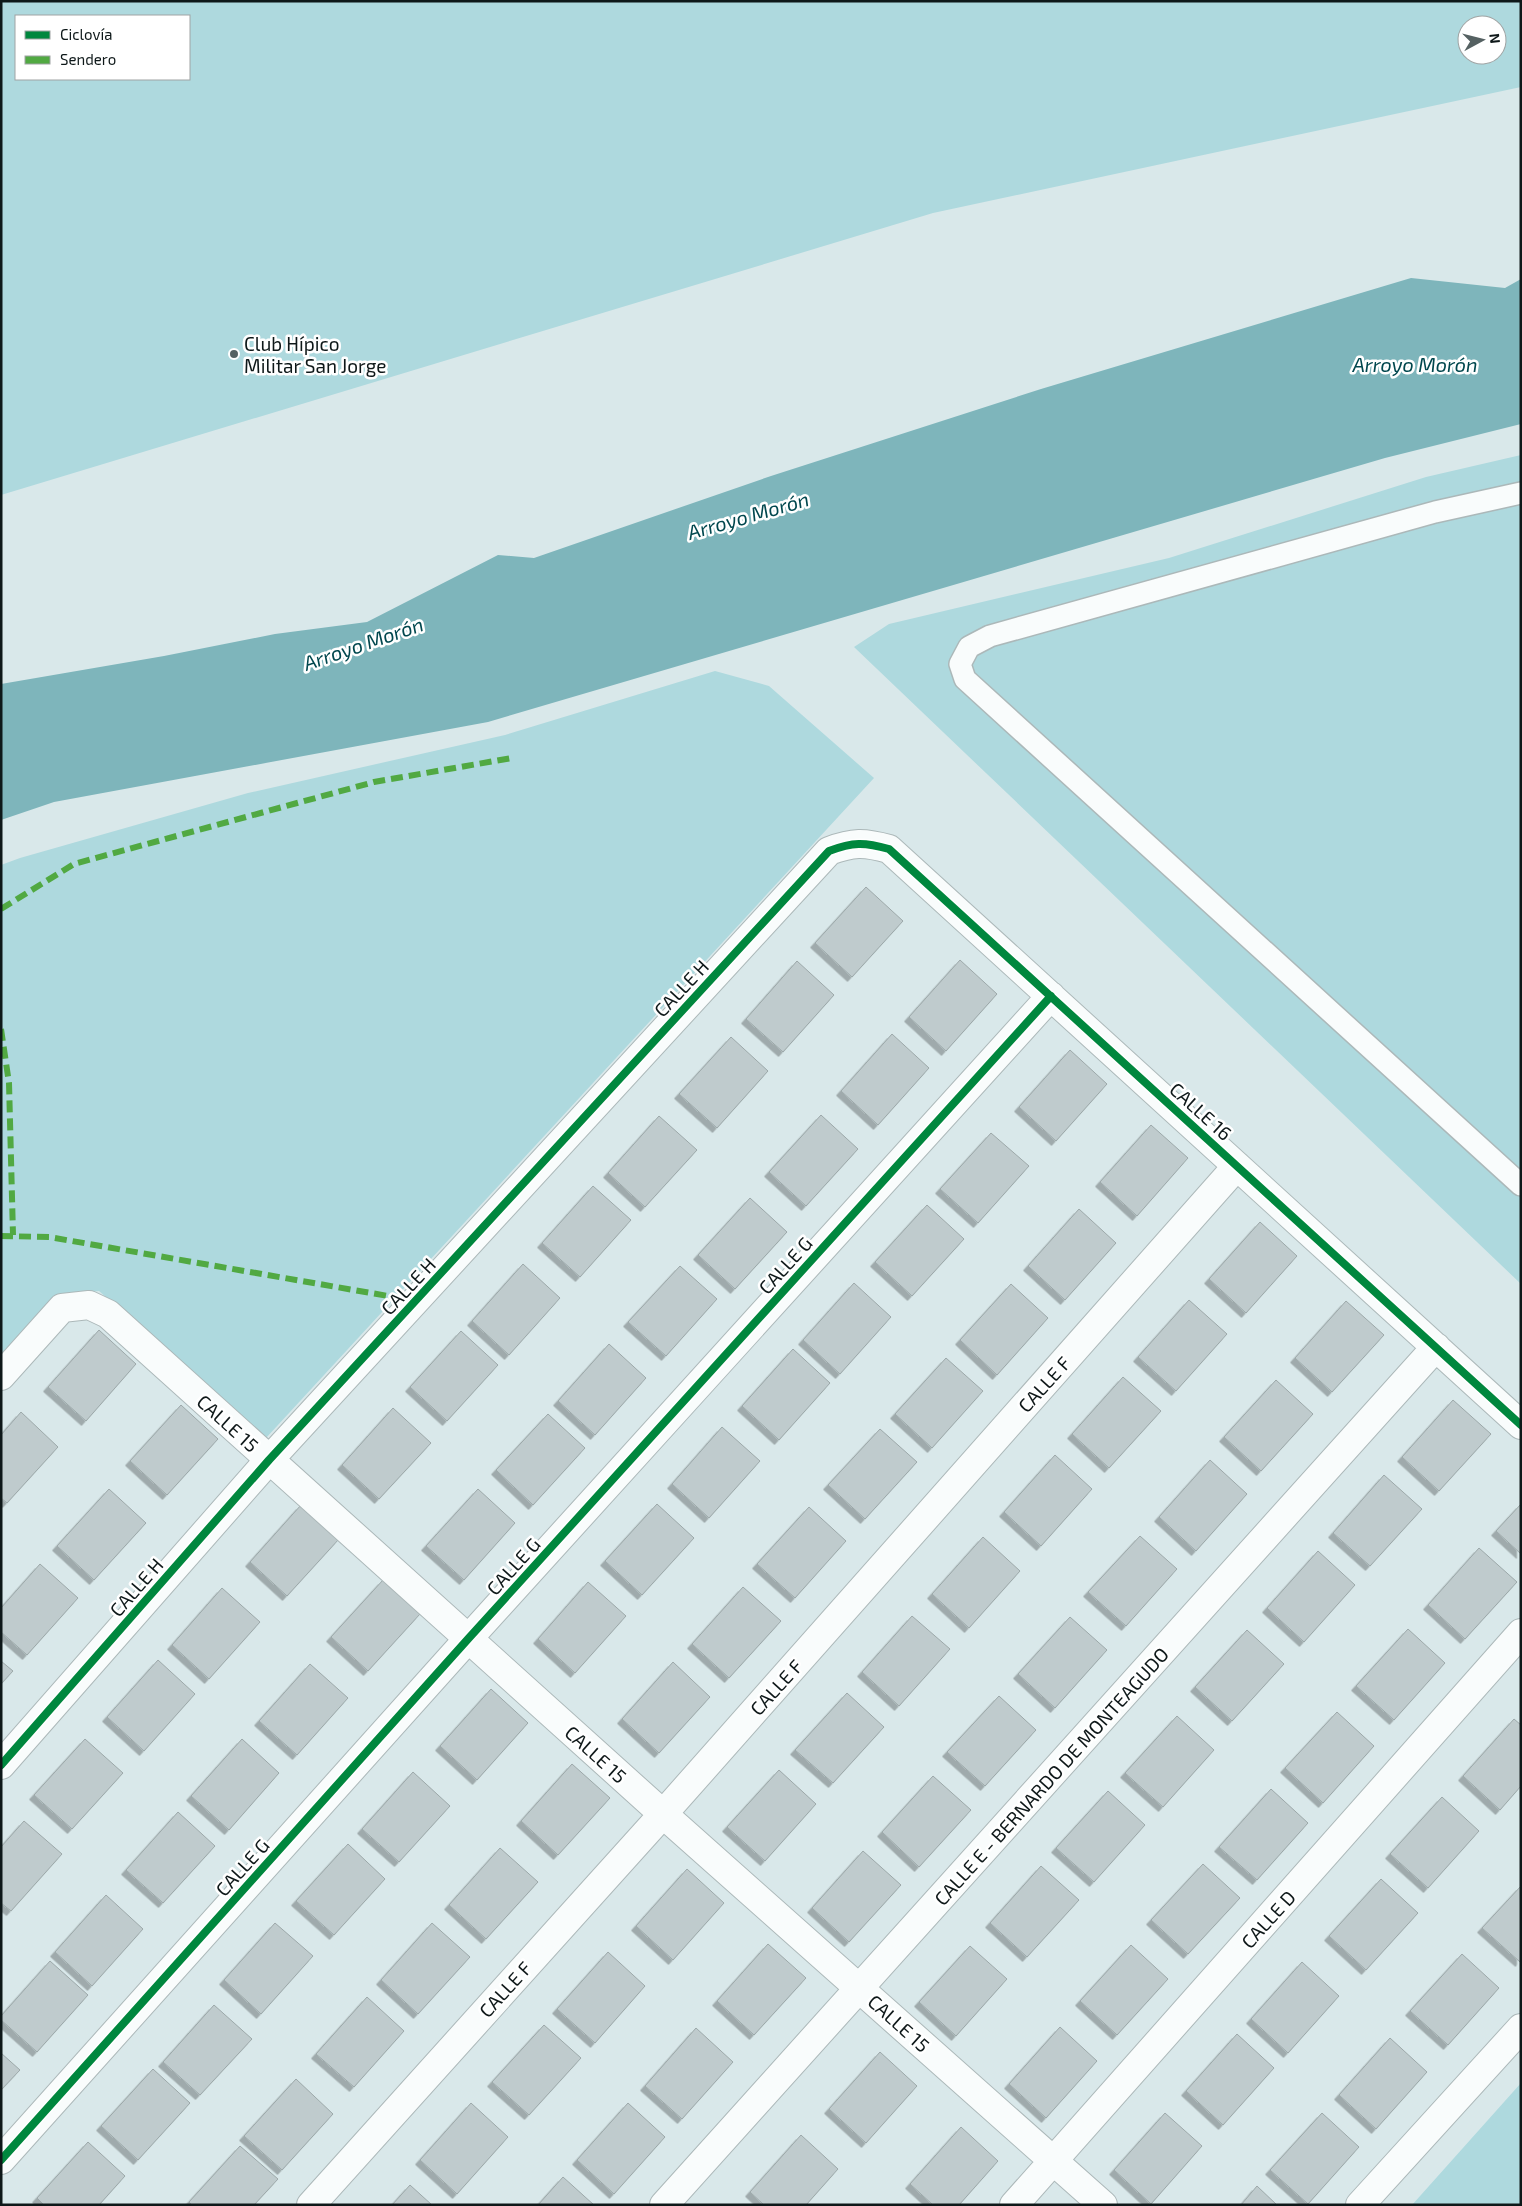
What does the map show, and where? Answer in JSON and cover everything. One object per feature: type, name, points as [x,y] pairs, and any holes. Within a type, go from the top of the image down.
[{"type":"street","name":"CALLE 16","points":[[850,844],[869,843],[889,849],[1521,1425]]},
{"type":"street","name":"CALLE H","points":[[1,1765],[269,1460],[829,851],[850,844]]},
{"type":"street","name":"CALLE G","points":[[1,2160],[468,1639],[1051,996]]},
{"type":"street","name":"CALLE F","points":[[311,2205],[663,1814],[1237,1166]]},
{"type":"street","name":"CALLE 15","points":[[1,1376],[62,1308],[89,1305],[108,1314],[663,1814],[1103,2205]]},
{"type":"street","name":"CALLE E - BERNARDO DE MONTEAGUDO","points":[[664,2205],[1436,1347]]},
{"type":"street","name":"CALLE D","points":[[1014,2205],[1521,1633]]},
{"type":"street","points":[[1360,2205],[1521,2028]]},
{"type":"lane","points":[[1521,493],[1435,512],[990,636],[969,647],[960,664],[965,679],[1521,1185]]},
{"type":"shaded area","name":"Club Hípico Militar San Jorge","points":[[1,1],[1521,1],[1521,87],[933,213],[1,495]]},
{"type":"shaded area","points":[[1521,455],[1521,1284],[854,647],[889,624],[1169,558],[1426,477]]},
{"type":"shaded area","points":[[715,671],[769,686],[874,778],[266,1438],[99,1291],[59,1295],[1,1358],[1,865],[248,793],[505,735]]},
{"type":"shaded area","points":[[1521,2083],[1521,2205],[1412,2205]]},
{"type":"water","name":"Arroyo Morón","points":[[1411,278],[1505,288],[1521,279],[1521,424],[1385,458],[488,722],[54,802],[1,820],[1,684],[164,656],[275,634],[367,622],[498,555],[534,558],[771,476],[1041,389]]},
{"type":"building","points":[[866,887],[903,921],[852,977],[815,943]]},
{"type":"building","points":[[960,960],[997,994],[946,1051],[909,1017]]},
{"type":"building","points":[[797,961],[834,995],[783,1052],[746,1019]]},
{"type":"building","points":[[892,1034],[929,1068],[878,1125],[841,1091]]},
{"type":"building","points":[[731,1037],[768,1071],[717,1128],[679,1094]]},
{"type":"building","points":[[1070,1050],[1107,1084],[1056,1141],[1019,1107]]},
{"type":"building","points":[[821,1115],[858,1149],[806,1206],[769,1172]]},
{"type":"building","points":[[659,1116],[697,1150],[645,1207],[608,1173]]},
{"type":"building","points":[[1151,1125],[1188,1158],[1137,1216],[1100,1182]]},
{"type":"building","points":[[991,1133],[1029,1166],[978,1223],[940,1189]]},
{"type":"building","points":[[593,1186],[631,1220],[580,1277],[542,1243]]},
{"type":"building","points":[[750,1198],[787,1232],[735,1289],[698,1255]]},
{"type":"building","points":[[927,1205],[964,1239],[912,1296],[875,1262]]},
{"type":"building","points":[[1079,1209],[1116,1243],[1065,1300],[1028,1266]]},
{"type":"building","points":[[1260,1222],[1297,1256],[1246,1313],[1209,1279]]},
{"type":"building","points":[[523,1264],[560,1298],[509,1355],[472,1321]]},
{"type":"building","points":[[680,1266],[717,1299],[666,1356],[628,1322]]},
{"type":"building","points":[[854,1283],[891,1317],[840,1374],[803,1340]]},
{"type":"building","points":[[1011,1284],[1048,1318],[997,1375],[960,1340]]},
{"type":"building","points":[[1189,1300],[1227,1334],[1176,1391],[1138,1357]]},
{"type":"building","points":[[1346,1301],[1384,1335],[1332,1392],[1295,1358]]},
{"type":"building","points":[[99,1330],[136,1364],[86,1421],[48,1387]]},
{"type":"building","points":[[461,1331],[498,1365],[447,1421],[410,1387]]},
{"type":"building","points":[[609,1344],[646,1378],[595,1435],[558,1401]]},
{"type":"building","points":[[793,1349],[830,1383],[779,1440],[742,1406]]},
{"type":"building","points":[[946,1358],[983,1391],[932,1448],[895,1414]]},
{"type":"building","points":[[1123,1377],[1161,1411],[1109,1468],[1072,1434]]},
{"type":"building","points":[[1276,1380],[1313,1414],[1261,1471],[1224,1437]]},
{"type":"building","points":[[1453,1400],[1491,1434],[1439,1491],[1402,1457]]},
{"type":"building","points":[[181,1405],[218,1439],[167,1495],[130,1461]]},
{"type":"building","points":[[393,1408],[431,1443],[379,1499],[342,1465]]},
{"type":"building","points":[[21,1412],[58,1447],[7,1503],[1,1498],[1,1435]]},
{"type":"building","points":[[548,1414],[585,1448],[533,1505],[496,1470]]},
{"type":"building","points":[[722,1427],[760,1461],[709,1518],[672,1484]]},
{"type":"building","points":[[880,1429],[917,1462],[865,1519],[828,1485]]},
{"type":"building","points":[[1055,1455],[1092,1489],[1041,1546],[1004,1512]]},
{"type":"building","points":[[1210,1460],[1247,1494],[1196,1551],[1159,1517]]},
{"type":"building","points":[[1384,1475],[1422,1509],[1370,1566],[1333,1533]]},
{"type":"building","points":[[109,1489],[146,1523],[94,1580],[57,1546]]},
{"type":"building","points":[[478,1489],[515,1523],[464,1580],[426,1546]]},
{"type":"building","points":[[657,1504],[694,1538],[642,1595],[605,1561]]},
{"type":"building","points":[[1521,1504],[1521,1554],[1496,1531]]},
{"type":"building","points":[[301,1505],[339,1539],[287,1596],[250,1562]]},
{"type":"building","points":[[809,1507],[846,1541],[795,1598],[757,1564]]},
{"type":"building","points":[[1140,1536],[1177,1569],[1126,1626],[1088,1592]]},
{"type":"building","points":[[983,1537],[1020,1571],[969,1628],[932,1594]]},
{"type":"building","points":[[1479,1548],[1517,1582],[1465,1639],[1428,1605]]},
{"type":"building","points":[[1318,1551],[1355,1585],[1304,1642],[1267,1608]]},
{"type":"building","points":[[40,1564],[78,1598],[27,1655],[1,1632],[1,1608]]},
{"type":"building","points":[[383,1580],[420,1614],[368,1671],[331,1637]]},
{"type":"building","points":[[588,1582],[626,1616],[575,1673],[538,1639]]},
{"type":"building","points":[[743,1587],[781,1621],[729,1678],[692,1644]]},
{"type":"building","points":[[222,1588],[260,1622],[209,1679],[172,1645]]},
{"type":"building","points":[[912,1616],[950,1649],[899,1706],[862,1672]]},
{"type":"building","points":[[1070,1617],[1107,1650],[1055,1708],[1018,1674]]},
{"type":"building","points":[[1408,1629],[1445,1663],[1394,1720],[1356,1686]]},
{"type":"building","points":[[1247,1630],[1284,1664],[1232,1721],[1195,1687]]},
{"type":"building","points":[[158,1660],[195,1694],[144,1751],[107,1717]]},
{"type":"building","points":[[1,1661],[13,1671],[1,1684]]},
{"type":"building","points":[[673,1662],[710,1697],[659,1753],[622,1719]]},
{"type":"building","points":[[310,1664],[348,1698],[297,1755],[259,1721]]},
{"type":"building","points":[[491,1689],[528,1723],[477,1780],[440,1746]]},
{"type":"building","points":[[847,1693],[884,1727],[833,1783],[795,1750]]},
{"type":"building","points":[[999,1696],[1036,1730],[985,1786],[947,1752]]},
{"type":"building","points":[[1337,1712],[1374,1746],[1323,1803],[1285,1768]]},
{"type":"building","points":[[1177,1716],[1214,1750],[1163,1807],[1125,1773]]},
{"type":"building","points":[[1514,1719],[1521,1725],[1521,1786],[1500,1810],[1463,1776]]},
{"type":"building","points":[[85,1739],[123,1773],[72,1829],[34,1795]]},
{"type":"building","points":[[242,1739],[279,1773],[229,1830],[191,1796]]},
{"type":"building","points":[[572,1764],[610,1798],[558,1855],[521,1821]]},
{"type":"building","points":[[779,1770],[816,1804],[765,1861],[727,1827]]},
{"type":"building","points":[[413,1772],[450,1806],[399,1862],[362,1829]]},
{"type":"building","points":[[933,1776],[971,1810],[919,1867],[882,1832]]},
{"type":"building","points":[[1271,1789],[1308,1823],[1257,1880],[1219,1847]]},
{"type":"building","points":[[1108,1791],[1145,1825],[1094,1882],[1056,1848]]},
{"type":"building","points":[[1442,1797],[1479,1831],[1428,1888],[1390,1854]]},
{"type":"building","points":[[178,1812],[215,1846],[163,1903],[126,1870]]},
{"type":"building","points":[[24,1821],[62,1854],[11,1911],[1,1903],[1,1847]]},
{"type":"building","points":[[348,1844],[385,1879],[334,1935],[296,1901]]},
{"type":"building","points":[[500,1848],[538,1882],[486,1939],[449,1905]]},
{"type":"building","points":[[863,1851],[901,1885],[849,1942],[812,1908]]},
{"type":"building","points":[[1203,1864],[1240,1898],[1188,1954],[1151,1920]]},
{"type":"building","points":[[1041,1866],[1079,1900],[1027,1957],[990,1923]]},
{"type":"building","points":[[687,1869],[724,1903],[673,1960],[636,1926]]},
{"type":"building","points":[[1381,1879],[1418,1913],[1366,1970],[1329,1936]]},
{"type":"building","points":[[1521,1886],[1521,1960],[1520,1962],[1482,1928]]},
{"type":"building","points":[[106,1895],[143,1929],[92,1986],[55,1952]]},
{"type":"building","points":[[275,1923],[313,1956],[261,2014],[224,1980]]},
{"type":"building","points":[[432,1923],[470,1957],[418,2014],[381,1980]]},
{"type":"building","points":[[768,1944],[806,1978],[754,2035],[717,2001]]},
{"type":"building","points":[[1131,1945],[1168,1979],[1117,2035],[1080,2001]]},
{"type":"building","points":[[970,1946],[1007,1979],[956,2036],[919,2002]]},
{"type":"building","points":[[608,1952],[645,1986],[595,2043],[557,2009]]},
{"type":"building","points":[[1462,1954],[1499,1988],[1448,2045],[1410,2011]]},
{"type":"building","points":[[50,1961],[88,1995],[37,2052],[1,2020],[1,2016]]},
{"type":"building","points":[[1302,1962],[1339,1996],[1288,2053],[1251,2019]]},
{"type":"building","points":[[367,1997],[404,2031],[354,2087],[316,2054]]},
{"type":"building","points":[[214,2005],[252,2039],[200,2095],[163,2062]]},
{"type":"building","points":[[544,2025],[581,2058],[529,2115],[492,2082]]},
{"type":"building","points":[[1060,2027],[1097,2061],[1046,2118],[1009,2084]]},
{"type":"building","points":[[696,2028],[733,2062],[682,2119],[645,2086]]},
{"type":"building","points":[[1237,2034],[1274,2068],[1223,2125],[1186,2091]]},
{"type":"building","points":[[1390,2038],[1427,2072],[1376,2129],[1339,2095]]},
{"type":"building","points":[[880,2052],[917,2086],[866,2143],[829,2109]]},
{"type":"building","points":[[1,2053],[20,2070],[1,2090]]},
{"type":"building","points":[[153,2069],[190,2103],[138,2160],[101,2126]]},
{"type":"building","points":[[296,2079],[333,2114],[282,2170],[244,2136]]},
{"type":"building","points":[[471,2103],[508,2137],[457,2194],[420,2160]]},
{"type":"building","points":[[628,2103],[665,2137],[614,2194],[577,2160]]},
{"type":"building","points":[[1165,2113],[1202,2146],[1151,2204],[1114,2170]]},
{"type":"building","points":[[1322,2113],[1359,2147],[1308,2204],[1270,2170]]},
{"type":"building","points":[[961,2127],[998,2161],[959,2205],[933,2205],[910,2184]]},
{"type":"building","points":[[801,2135],[838,2169],[806,2205],[764,2205],[750,2192]]},
{"type":"building","points":[[88,2142],[125,2176],[99,2205],[44,2205],[37,2198]]},
{"type":"building","points":[[240,2146],[278,2179],[254,2205],[192,2205],[189,2202]]},
{"type":"building","points":[[563,2177],[594,2205],[538,2205]]},
{"type":"building","points":[[410,2185],[432,2205],[392,2205]]},
{"type":"building","points":[[1257,2186],[1277,2205],[1241,2205]]},
{"type":"marked path","points":[[1,909],[74,864],[374,782],[512,758]]},
{"type":"marked path","points":[[1,1029],[9,1083],[13,1235]]},
{"type":"marked path","points":[[1,1236],[49,1237],[417,1301]]},
{"type":"cycle path","points":[[1,1765],[269,1460],[829,851],[845,846],[865,844],[889,849],[1521,1425]]},
{"type":"cycle path","points":[[1,2160],[468,1639],[1051,996]]},
{"type":"place","name":"Club Hípico Militar San Jorge","points":[[234,354]]}]
